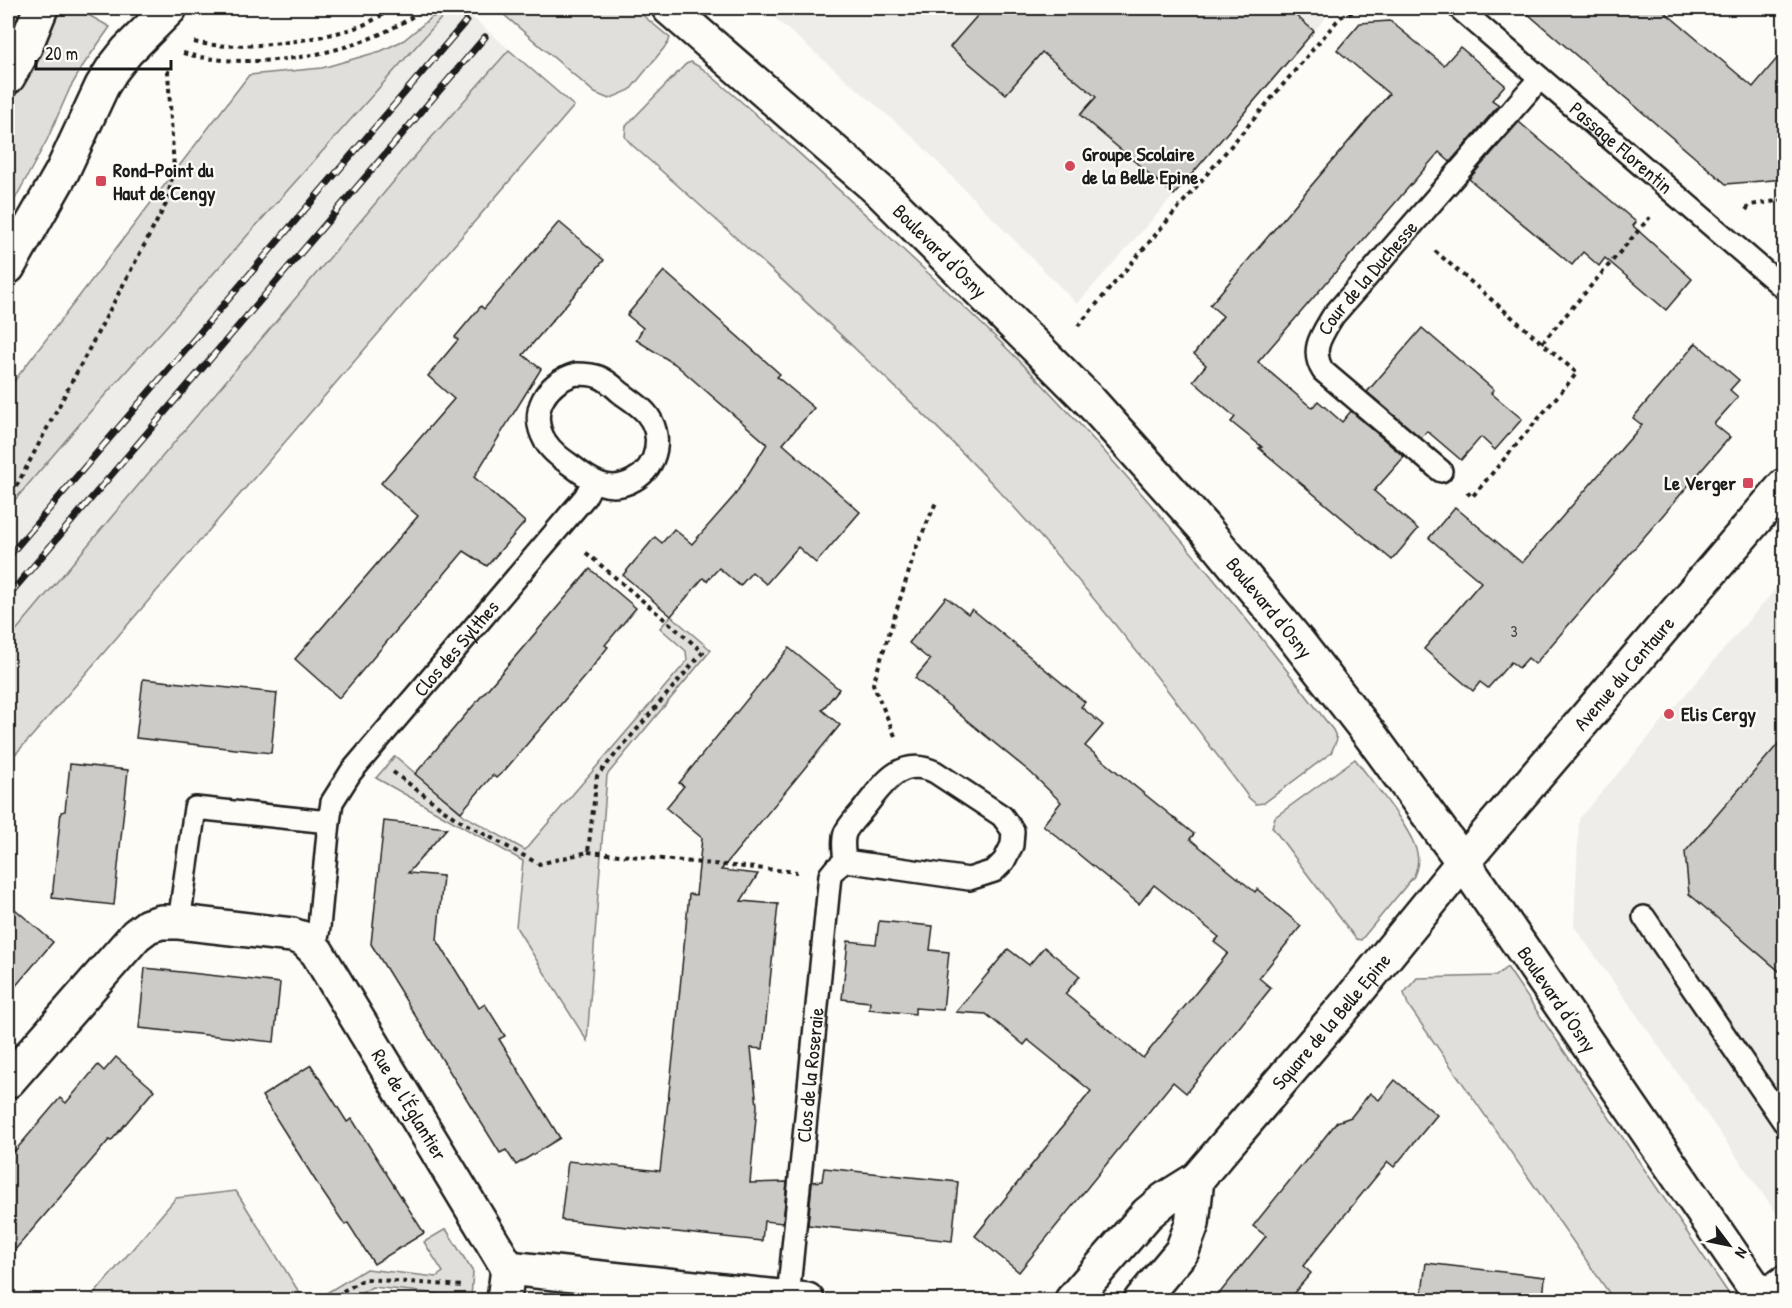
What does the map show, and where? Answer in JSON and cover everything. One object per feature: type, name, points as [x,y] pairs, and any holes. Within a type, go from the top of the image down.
[{"type":"street","points":[[8,76],[25,48],[41,8]]},
{"type":"street","name":"Boulevard d'Osny","points":[[669,8],[880,192],[1090,401],[1204,528],[1371,736],[1463,862],[1761,1298]]},
{"type":"street","points":[[8,267],[62,172],[102,86],[127,51],[160,17]]},
{"type":"street","name":"Avenue du Centaure","points":[[1463,862],[1785,486]]},
{"type":"street","name":"Square de la Belle Epine","points":[[1072,1300],[1147,1214],[1165,1199],[1197,1179],[1359,989],[1463,862]]},
{"type":"street","points":[[8,1081],[136,935],[148,926],[161,922],[179,922],[292,935],[310,944]]},
{"type":"street","name":"Rue de l'Églantier","points":[[310,944],[506,1286]]},
{"type":"street","points":[[1141,1300],[1182,1251],[1192,1224],[1197,1179]]},
{"type":"street","points":[[506,1286],[797,1299]]},
{"type":"lane","name":"Passage Florentin","points":[[1459,8],[1785,288]]},
{"type":"lane","name":"Cour de la Duchesse","points":[[1441,471],[1323,371],[1316,360],[1322,334],[1333,316],[1540,78]]},
{"type":"lane","points":[[576,374],[599,376],[608,382],[646,413],[656,432],[655,454],[644,474],[624,485],[613,486],[593,482],[553,452],[546,443],[538,422],[542,400],[548,391],[556,383],[576,374]]},
{"type":"lane","name":"Clos des Sylthes","points":[[329,822],[335,795],[367,753],[585,497],[593,482]]},
{"type":"lane","points":[[838,868],[969,879],[994,871],[1004,861],[1012,845],[1013,831],[1002,816],[935,772],[924,767],[907,767]]},
{"type":"lane","name":"Clos de la Roseraie","points":[[797,1299],[838,868],[845,833],[886,779],[907,767]]},
{"type":"lane","points":[[179,922],[195,808],[329,822],[318,934],[310,944]]},
{"type":"lane","points":[[1644,917],[1785,1122]]},
{"type":"lane","points":[[1761,1298],[1785,1276]]},
{"type":"path","points":[[160,17],[171,36],[213,46],[301,42],[360,27],[394,8]]},
{"type":"path","points":[[176,51],[207,60],[260,61],[332,51],[377,36],[424,8]]},
{"type":"path","points":[[1078,326],[1337,21],[1342,16],[1365,8]]},
{"type":"path","points":[[8,502],[166,204],[174,169],[168,72],[172,62]]},
{"type":"path","points":[[1542,343],[1672,191]]},
{"type":"path","points":[[1409,228],[1577,373],[1472,497],[1441,471]]},
{"type":"path","points":[[907,767],[873,684],[917,546],[937,500]]},
{"type":"path","points":[[558,529],[703,652],[597,776],[588,852]]},
{"type":"path","points":[[367,753],[455,818],[539,864],[588,852],[838,868]]},
{"type":"path","points":[[327,1300],[365,1279],[506,1286]]},
{"type":"path","points":[[170,1300],[179,1297],[221,1300]]},
{"type":"shaded area","points":[[58,8],[76,8],[110,27],[70,88],[47,140],[8,212],[8,109],[35,61]]},
{"type":"shaded area","points":[[496,8],[634,8],[670,38],[630,90],[609,99],[595,93]]},
{"type":"shaded area","name":"Groupe Scolaire de la Belle Epine","points":[[763,8],[1334,8],[1077,304],[913,137]]},
{"type":"shaded area","points":[[465,11],[574,106],[8,762],[8,389],[249,75],[322,68],[381,51],[404,40],[432,17]]},
{"type":"shaded area","points":[[444,15],[89,413],[8,508],[8,389],[249,75],[322,68],[381,51],[404,40],[432,17]]},
{"type":"shaded area","points":[[509,50],[574,106],[8,762],[8,640],[416,155]]},
{"type":"shaded area","points":[[691,62],[703,69],[815,167],[963,305],[1081,426],[1193,553],[1333,730],[1337,739],[1331,753],[1264,803],[1256,804],[1249,798],[1160,680],[1098,604],[985,476],[811,307],[632,145],[625,137],[626,126],[686,64]]},
{"type":"shaded area","points":[[1784,579],[1784,1224],[1574,926],[1579,819]]},
{"type":"shaded area","points":[[671,616],[711,650],[607,775],[587,1041],[516,927],[523,861],[376,778],[395,756],[465,816],[525,850],[687,661],[686,651],[660,628]]},
{"type":"shaded area","points":[[1355,759],[1407,831],[1418,859],[1414,876],[1361,940],[1356,939],[1272,827],[1275,817]]},
{"type":"shaded area","points":[[1507,967],[1733,1300],[1614,1300],[1408,1005],[1404,993],[1417,978],[1496,976]]},
{"type":"shaded area","points":[[236,1191],[304,1300],[89,1300],[176,1198]]},
{"type":"shaded area","points":[[446,1229],[473,1272],[471,1297],[372,1287],[350,1300],[315,1300],[366,1269],[436,1277],[443,1272],[424,1242]]},
{"type":"building","points":[[984,8],[1287,8],[1314,31],[1174,195],[1080,115],[1096,97],[1042,52],[1006,94],[950,47]]},
{"type":"building","points":[[1521,8],[1660,8],[1753,87],[1785,49],[1785,179],[1726,184]]},
{"type":"building","points":[[1390,21],[1444,65],[1460,47],[1505,85],[1492,100],[1499,105],[1450,162],[1439,152],[1258,362],[1312,408],[1318,401],[1342,422],[1351,411],[1404,457],[1374,491],[1418,529],[1392,560],[1259,448],[1262,447],[1231,422],[1235,417],[1193,381],[1206,365],[1194,354],[1223,316],[1210,305],[1389,94],[1337,50],[1360,23]]},
{"type":"building","points":[[1519,122],[1636,222],[1633,226],[1692,279],[1666,310],[1605,258],[1599,266],[1583,252],[1572,265],[1469,179]]},
{"type":"building","points":[[559,222],[604,260],[523,355],[541,369],[474,477],[525,522],[487,566],[464,551],[339,698],[295,659],[418,516],[381,483],[454,399],[428,376],[458,340],[455,337],[481,306],[484,309]]},
{"type":"building","points":[[664,271],[780,374],[777,377],[814,408],[783,444],[860,512],[816,563],[798,547],[766,584],[752,572],[740,586],[719,568],[707,581],[703,578],[671,616],[623,575],[655,537],[662,543],[674,529],[692,544],[735,495],[767,444],[675,364],[636,340],[643,328],[627,315]]},
{"type":"building","points":[[1422,328],[1494,390],[1491,393],[1522,419],[1495,450],[1481,437],[1461,460],[1427,431],[1421,438],[1367,392]]},
{"type":"building","points":[[1696,343],[1739,380],[1730,390],[1738,397],[1714,424],[1730,437],[1535,664],[1528,658],[1519,668],[1511,662],[1488,688],[1480,682],[1473,691],[1424,649],[1481,582],[1429,538],[1455,507],[1522,563],[1642,425],[1633,418]]},
{"type":"building","points":[[590,569],[636,608],[605,645],[608,647],[590,670],[505,770],[496,778],[493,775],[461,812],[415,774]]},
{"type":"building","points":[[946,597],[968,614],[972,609],[1085,702],[1081,707],[1103,725],[1085,746],[1194,834],[1190,839],[1255,892],[1257,889],[1301,926],[1259,978],[1271,988],[1186,1093],[1173,1082],[1019,1272],[975,1236],[1091,1091],[1028,1040],[1024,1045],[986,1014],[956,1012],[1008,949],[1029,965],[1044,947],[1080,976],[1065,994],[1143,1058],[1228,953],[1214,942],[1219,937],[1154,885],[1139,904],[1043,825],[1061,802],[1030,772],[915,678],[930,660],[909,643]]},
{"type":"building","points":[[789,648],[839,689],[822,710],[840,725],[721,870],[758,874],[741,901],[778,904],[763,1049],[751,1048],[757,1106],[750,1183],[787,1182],[783,1223],[764,1221],[762,1241],[561,1220],[568,1161],[660,1171],[689,894],[696,895],[702,838],[666,808],[684,786],[679,783]]},
{"type":"building","points":[[143,679],[277,693],[271,753],[136,738]]},
{"type":"building","points":[[1785,736],[1785,976],[1689,894],[1685,852]]},
{"type":"building","points":[[70,764],[128,770],[114,905],[52,898],[61,812],[65,811]]},
{"type":"building","points":[[384,821],[447,828],[408,873],[443,876],[437,940],[479,1008],[485,1004],[505,1036],[499,1039],[560,1138],[516,1165],[506,1150],[500,1153],[371,944]]},
{"type":"building","points":[[8,903],[53,942],[8,995]]},
{"type":"building","points":[[879,921],[933,926],[930,950],[949,952],[943,1010],[915,1008],[915,1014],[869,1009],[870,1002],[842,999],[848,941],[876,944]]},
{"type":"building","points":[[145,968],[280,983],[274,1042],[139,1028]]},
{"type":"building","points":[[116,1057],[154,1090],[8,1258],[8,1159],[60,1098],[66,1103],[98,1065],[104,1071]]},
{"type":"building","points":[[311,1065],[347,1122],[352,1119],[424,1233],[374,1264],[348,1223],[345,1225],[322,1191],[262,1096]]},
{"type":"building","points":[[1395,1080],[1437,1115],[1394,1167],[1388,1162],[1303,1266],[1311,1273],[1288,1300],[1214,1300],[1266,1236],[1253,1226],[1337,1122],[1351,1117],[1370,1093],[1379,1100]]},
{"type":"building","points":[[824,1168],[958,1182],[952,1241],[808,1225],[812,1182],[822,1181]]},
{"type":"building","points":[[1426,1263],[1545,1277],[1543,1300],[1421,1300]]},
{"type":"railway","points":[[8,557],[466,21]]},
{"type":"railway","points":[[8,596],[485,37]]},
{"type":"place","name":"Groupe Scolaire de la Belle Epine","points":[[1070,166]]},
{"type":"place","name":"Rond-Point du Haut de Cengy","points":[[101,181]]},
{"type":"place","name":"Le Verger","points":[[1748,483]]},
{"type":"place","name":"Elis Cergy","points":[[1669,714]]}]
